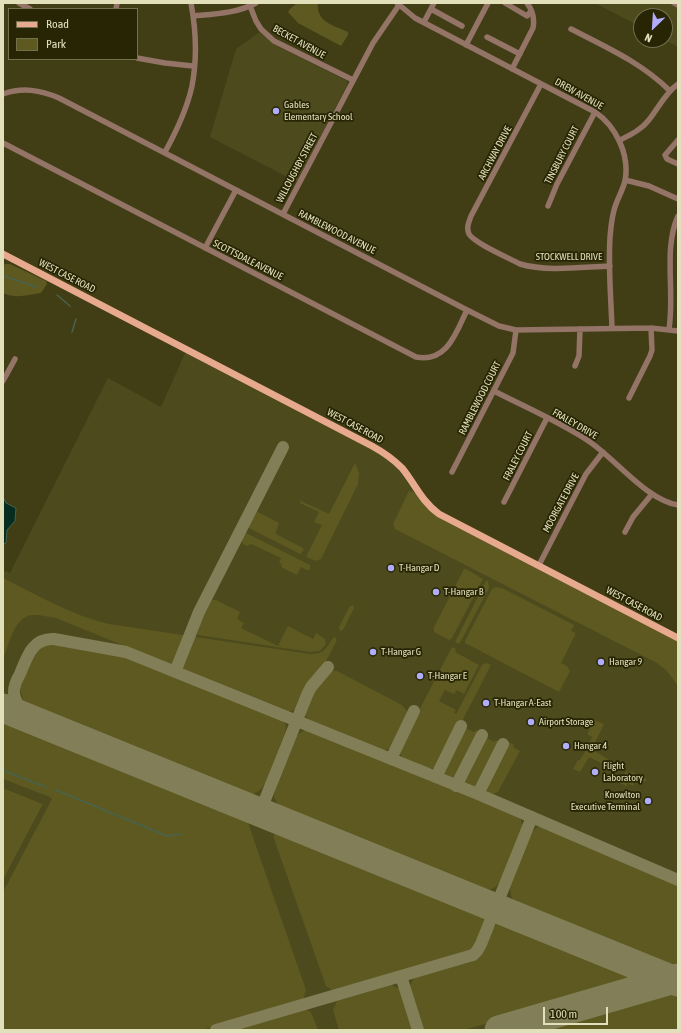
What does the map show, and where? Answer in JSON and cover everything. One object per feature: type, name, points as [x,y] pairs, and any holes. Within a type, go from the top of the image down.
[{"type":"main road","name":"WEST CASE ROAD","points":[[3,254],[372,446],[389,456],[398,464],[423,499],[439,514],[678,638]]},
{"type":"street","points":[[19,3],[30,7]]},
{"type":"street","points":[[165,152],[183,114],[192,87],[196,43],[194,16],[191,3]]},
{"type":"street","points":[[194,16],[224,12],[250,6],[256,3]]},
{"type":"street","points":[[424,22],[434,3]]},
{"type":"street","points":[[466,45],[488,3]]},
{"type":"street","points":[[505,3],[526,16],[531,11]]},
{"type":"street","points":[[512,69],[533,28],[534,18],[528,3]]},
{"type":"street","points":[[674,3],[678,5]]},
{"type":"street","name":"DREW AVENUE","points":[[398,4],[415,18],[595,112],[606,121],[620,140],[624,159],[625,180],[612,217],[610,239],[612,328]]},
{"type":"street","name":"WILLOUGHBY STREET","points":[[283,214],[352,80],[398,4]]},
{"type":"street","name":"BECKET AVENUE","points":[[250,6],[261,29],[274,41],[352,80]]},
{"type":"street","points":[[431,9],[462,26]]},
{"type":"street","points":[[571,29],[646,70],[670,91]]},
{"type":"street","points":[[487,37],[520,54]]},
{"type":"street","points":[[138,58],[193,66]]},
{"type":"street","name":"ARCHWAY DRIVE","points":[[468,231],[471,216],[541,84]]},
{"type":"street","points":[[620,140],[639,129],[647,122],[670,91],[678,84]]},
{"type":"street","name":"RAMBLEWOOD AVENUE","points":[[3,94],[13,91],[26,90],[37,90],[49,94],[165,152],[499,326],[516,330],[651,328],[678,331]]},
{"type":"street","name":"TINSBURY COURT","points":[[548,206],[557,184],[595,112]]},
{"type":"street","points":[[678,140],[665,155],[667,159],[678,164]]},
{"type":"street","name":"SCOTTSDALE AVENUE","points":[[3,143],[416,357],[429,358],[442,353],[451,341],[467,310]]},
{"type":"street","points":[[625,180],[649,186],[678,199]]},
{"type":"street","points":[[205,248],[236,190]]},
{"type":"street","points":[[669,329],[672,298],[670,240],[673,227],[678,216]]},
{"type":"street","name":"STOCKWELL DRIVE","points":[[468,231],[471,237],[476,241],[520,264],[528,266],[549,268],[610,266]]},
{"type":"street","points":[[629,398],[650,356],[652,341],[651,328]]},
{"type":"street","points":[[576,366],[579,356],[580,329]]},
{"type":"street","name":"RAMBLEWOOD COURT","points":[[452,472],[513,353],[516,330]]},
{"type":"street","points":[[3,381],[15,360]]},
{"type":"street","name":"FRALEY DRIVE","points":[[494,391],[576,433],[603,452],[658,499],[678,505]]},
{"type":"street","name":"FRALEY COURT","points":[[504,502],[547,418]]},
{"type":"street","name":"MOORGATE DRIVE","points":[[538,565],[586,474],[603,452]]},
{"type":"street","points":[[625,532],[633,517],[652,494]]},
{"type":"shaded area","points":[[595,3],[678,3],[678,47],[673,44],[673,8],[633,8],[633,23]]},
{"type":"shaded area","name":"Gables Elementary School","points":[[260,32],[277,46],[347,81],[347,85],[297,182],[210,137],[236,49]]},
{"type":"shaded area","points":[[186,351],[380,453],[396,466],[414,492],[443,520],[678,641],[678,1030],[3,1030],[3,880],[43,804],[3,788],[3,570],[10,573],[108,378],[161,407]]},
{"type":"shaded area","points":[[3,497],[6,503],[16,508],[15,521],[7,530],[6,543],[3,544]]},
{"type":"green space","points":[[297,3],[318,3],[318,9],[323,19],[331,25],[348,32],[348,35],[341,46],[298,23],[288,12]]},
{"type":"green space","points":[[10,264],[46,281],[47,284],[41,293],[12,296],[3,293],[3,265]]},
{"type":"green space","points":[[355,463],[359,473],[358,484],[321,559],[315,561],[307,557],[307,555],[322,525],[314,522],[319,512],[300,503],[301,501],[329,514]]},
{"type":"green space","points":[[409,491],[414,492],[443,520],[678,640],[678,686],[667,671],[657,663],[395,529],[393,524]]},
{"type":"green space","points":[[256,511],[279,523],[276,534],[303,548],[304,550],[300,554],[249,528],[248,527]]},
{"type":"green space","points":[[246,533],[310,565],[310,570],[301,567],[297,575],[281,567],[282,564],[279,563],[281,558],[251,544],[247,546],[243,544],[241,539]]},
{"type":"green space","points":[[464,569],[483,579],[452,638],[449,640],[434,632],[434,627]]},
{"type":"green space","points":[[3,578],[68,610],[109,624],[310,654],[322,652],[333,638],[335,637],[337,640],[324,665],[304,691],[297,708],[287,712],[56,618],[34,615],[27,616],[17,625],[13,632],[3,659]]},
{"type":"green space","points":[[486,581],[488,581],[489,588],[459,644],[455,642]]},
{"type":"green space","points":[[495,587],[502,588],[574,625],[571,631],[576,633],[561,663],[567,666],[570,671],[559,692],[465,643],[492,589]]},
{"type":"green space","points":[[212,600],[216,600],[240,612],[237,619],[244,623],[241,628],[278,646],[288,626],[313,639],[316,633],[325,639],[326,644],[320,651],[310,652],[198,635],[201,621]]},
{"type":"green space","points":[[353,605],[354,608],[343,630],[340,631],[340,625],[350,606]]},
{"type":"green space","points":[[50,644],[120,655],[283,721],[286,725],[285,733],[265,784],[256,792],[245,796],[29,708],[23,700],[20,688],[34,652],[43,646]]},
{"type":"green space","points":[[452,647],[456,649],[455,652],[479,665],[464,694],[457,690],[454,694],[445,690],[439,701],[456,710],[454,713],[456,714],[482,665],[486,663],[491,665],[440,764],[436,768],[429,769],[404,759],[400,754],[400,747]]},
{"type":"green space","points":[[337,671],[402,705],[406,710],[408,717],[390,749],[382,750],[307,719],[305,707],[307,700],[320,682],[328,673]]},
{"type":"green space","points":[[3,719],[244,816],[247,820],[306,990],[302,1001],[201,1030],[3,1030],[3,892],[52,799],[3,779]]},
{"type":"green space","points":[[594,720],[604,724],[592,749],[587,749],[592,737],[587,734]]},
{"type":"green space","points":[[463,727],[474,732],[476,730],[480,734],[458,776],[453,778],[444,774],[442,768]]},
{"type":"green space","points":[[305,730],[520,817],[522,830],[502,880],[493,888],[481,891],[280,809],[274,797],[275,786],[296,735]]},
{"type":"green space","points":[[483,736],[494,742],[496,740],[501,743],[480,784],[473,786],[465,783],[463,778]]},
{"type":"green space","points":[[509,742],[514,745],[513,747],[520,751],[498,792],[492,794],[487,791],[486,785],[507,743]]},
{"type":"green space","points":[[591,749],[608,759],[605,765],[589,757],[580,772],[573,769],[586,750]]},
{"type":"green space","points":[[626,770],[634,784],[633,786],[628,783],[626,786],[620,783]]},
{"type":"green space","points":[[630,771],[646,779],[646,781],[636,783]]},
{"type":"green space","points":[[3,788],[43,804],[3,880]]},
{"type":"green space","points":[[539,827],[678,886],[678,968],[670,968],[517,906],[511,896],[510,888],[531,834],[536,828]]},
{"type":"green space","points":[[279,832],[481,913],[484,922],[478,941],[466,953],[333,991],[326,986],[273,836]]},
{"type":"green space","points":[[502,921],[634,975],[631,982],[464,1030],[423,1030],[410,986],[414,978],[471,962],[482,952],[493,929]]},
{"type":"green space","points":[[391,985],[400,989],[412,1030],[339,1030],[333,1010],[337,1001]]},
{"type":"green space","points":[[670,991],[678,994],[678,1030],[536,1030]]},
{"type":"green space","points":[[305,1009],[311,1012],[318,1030],[235,1030]]},
{"type":"waterway","points":[[3,276],[37,287]]},
{"type":"waterway","points":[[57,295],[70,306]]},
{"type":"waterway","points":[[72,332],[76,319]]},
{"type":"waterway","points":[[3,767],[7,772],[46,787]]},
{"type":"waterway","points":[[56,790],[167,836],[181,834]]},
{"type":"taxiway","points":[[175,672],[199,612],[283,447]]},
{"type":"taxiway","points":[[26,717],[15,699],[14,692],[17,680],[28,655],[35,645],[40,642],[54,639],[126,652],[478,794],[678,880]]},
{"type":"taxiway","points":[[260,812],[307,695],[311,687],[328,667]]},
{"type":"taxiway","points":[[391,759],[414,711]]},
{"type":"taxiway","points":[[436,777],[461,726]]},
{"type":"taxiway","points":[[456,786],[482,735]]},
{"type":"taxiway","points":[[478,794],[503,744]]},
{"type":"taxiway","points":[[216,1030],[473,955],[481,944],[532,817]]},
{"type":"taxiway","points":[[401,976],[418,1030]]},
{"type":"runway","points":[[3,708],[678,982]]},
{"type":"runway","points":[[499,1030],[678,978]]},
{"type":"place","name":"Gables Elementary School","points":[[276,111]]},
{"type":"place","name":"T-Hangar D","points":[[391,568]]},
{"type":"place","name":"T-Hangar B","points":[[436,592]]},
{"type":"place","name":"T-Hangar G","points":[[373,652]]},
{"type":"place","name":"Hangar 9","points":[[601,662]]},
{"type":"place","name":"T-Hangar E","points":[[420,676]]},
{"type":"place","name":"T-Hangar A-East","points":[[486,703]]},
{"type":"place","name":"Airport Storage","points":[[531,722]]},
{"type":"place","name":"Hangar 4","points":[[566,746]]},
{"type":"place","name":"Flight Laboratory","points":[[595,772]]},
{"type":"place","name":"Knowlton Executive Terminal","points":[[648,801]]}]
